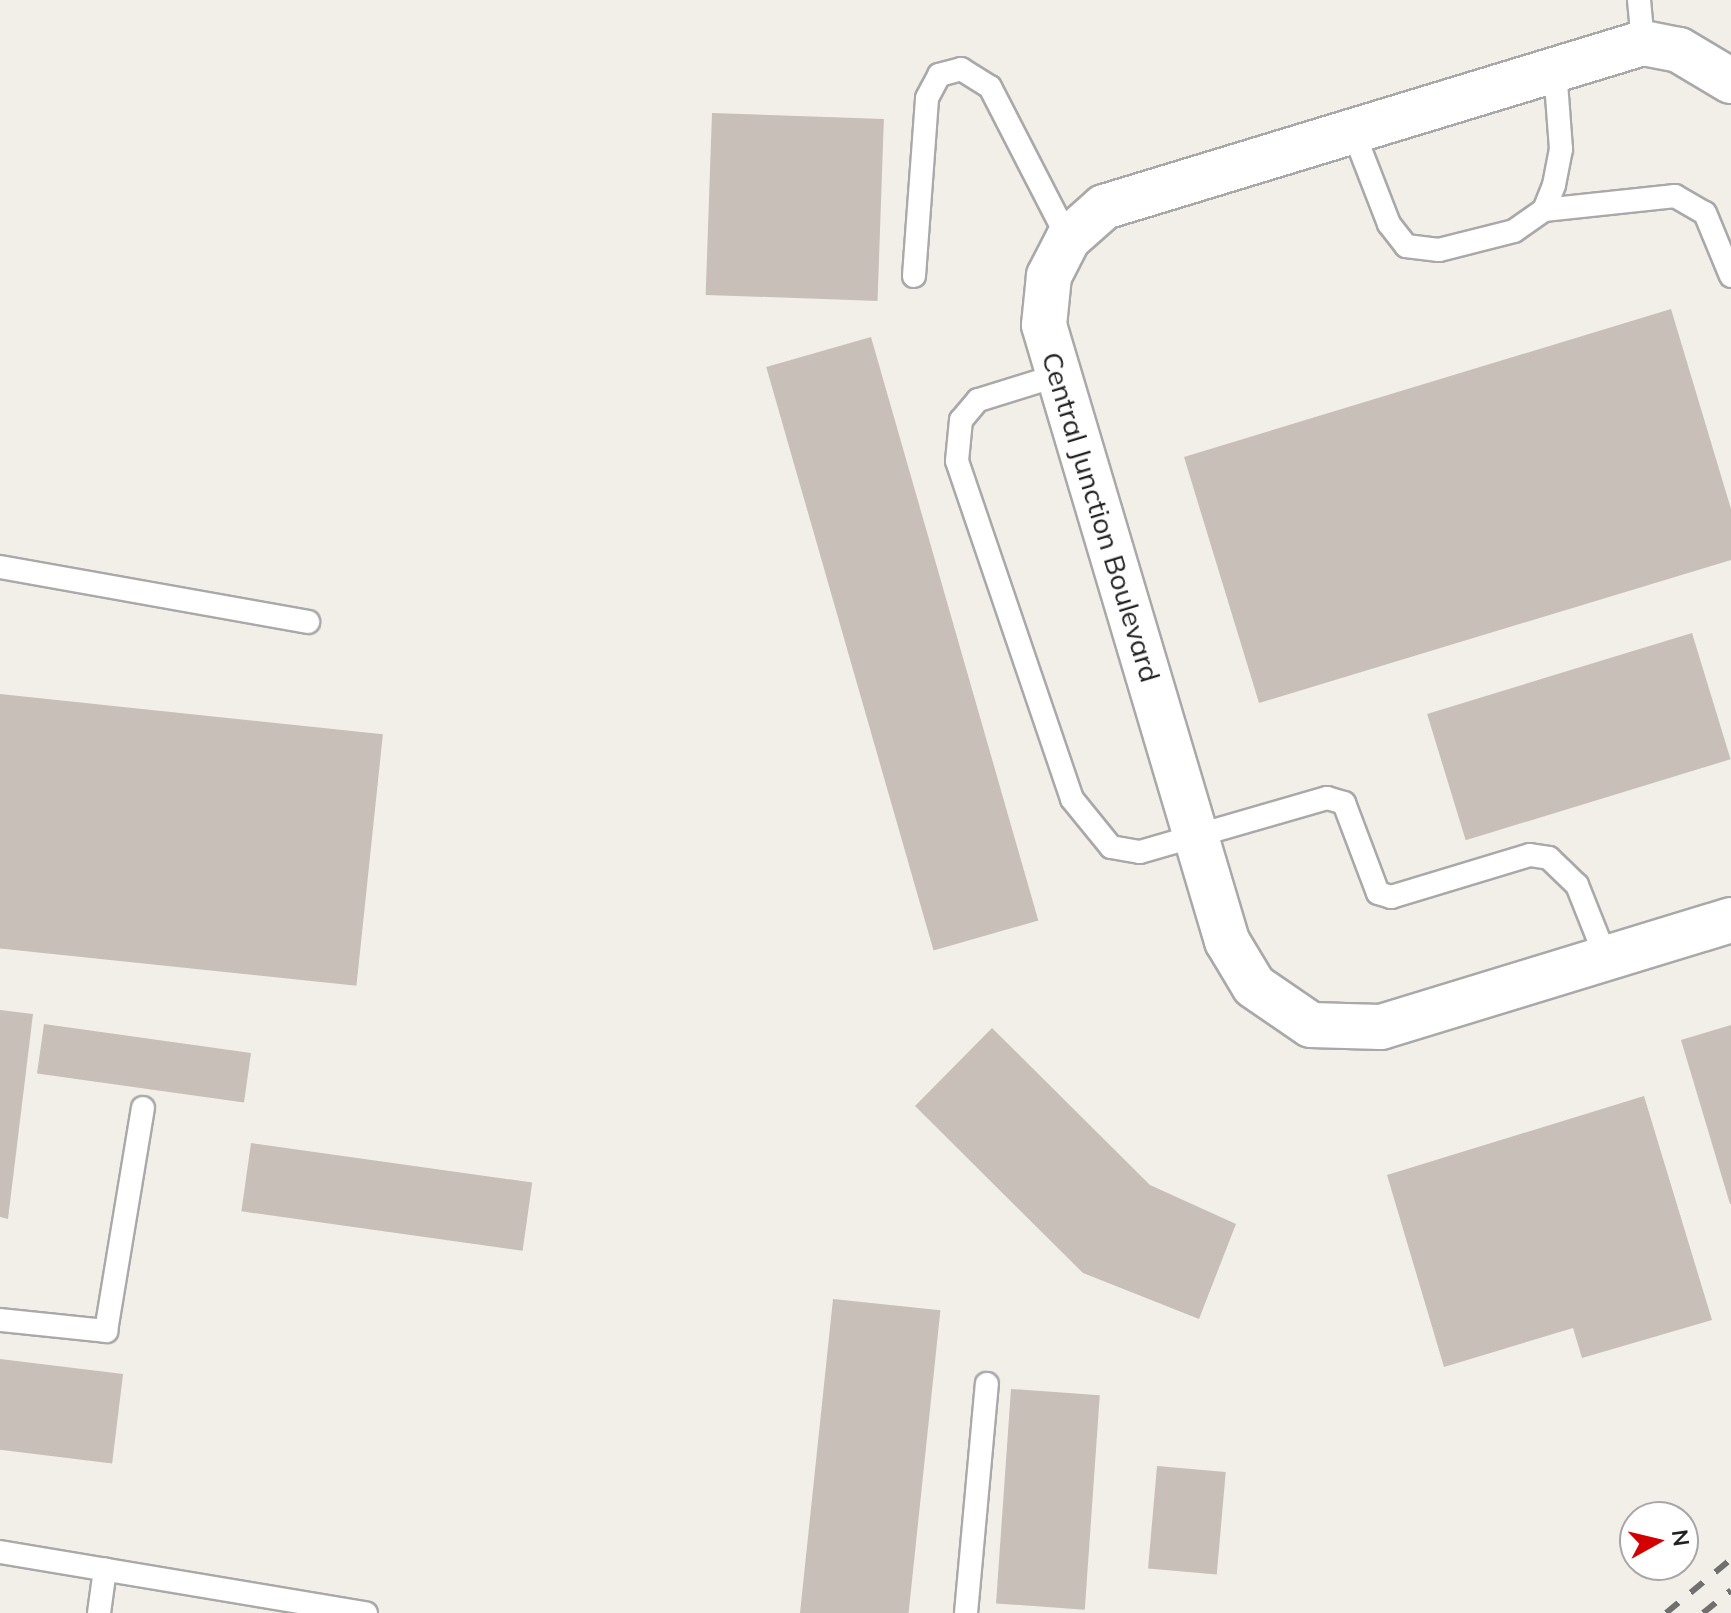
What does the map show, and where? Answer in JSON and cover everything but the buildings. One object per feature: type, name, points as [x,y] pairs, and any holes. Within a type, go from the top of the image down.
[{"type":"street","name":"Central Junction Boulevard","points":[[1731,81],[1679,50],[1643,43],[1104,207],[1068,239],[1049,276],[1044,325],[1227,941],[1254,986],[1311,1025],[1381,1027],[1731,920]]},
{"type":"lane","points":[[1639,0],[1643,43]]},
{"type":"lane","points":[[914,276],[927,98],[939,75],[961,69],[990,87],[1068,239]]},
{"type":"lane","points":[[1544,210],[1561,149],[1555,70]]},
{"type":"lane","points":[[1353,131],[1389,224],[1406,246],[1439,250],[1514,231],[1544,210],[1675,196],[1705,213],[1731,276]]},
{"type":"lane","points":[[1059,375],[978,400],[961,420],[957,461],[1072,799],[1111,847],[1140,852],[1282,806],[1327,798],[1344,803],[1378,893],[1391,897],[1530,855],[1549,858],[1577,885],[1606,958]]},
{"type":"lane","points":[[0,567],[308,622]]},
{"type":"lane","points":[[0,1320],[106,1331],[143,1108]]},
{"type":"lane","points":[[966,1613],[987,1384]]},
{"type":"lane","points":[[0,1552],[366,1613]]},
{"type":"lane","points":[[99,1613],[105,1569]]},
{"type":"railway","points":[[1666,1613],[1731,1559]]},
{"type":"railway","points":[[1703,1613],[1731,1590]]}]
